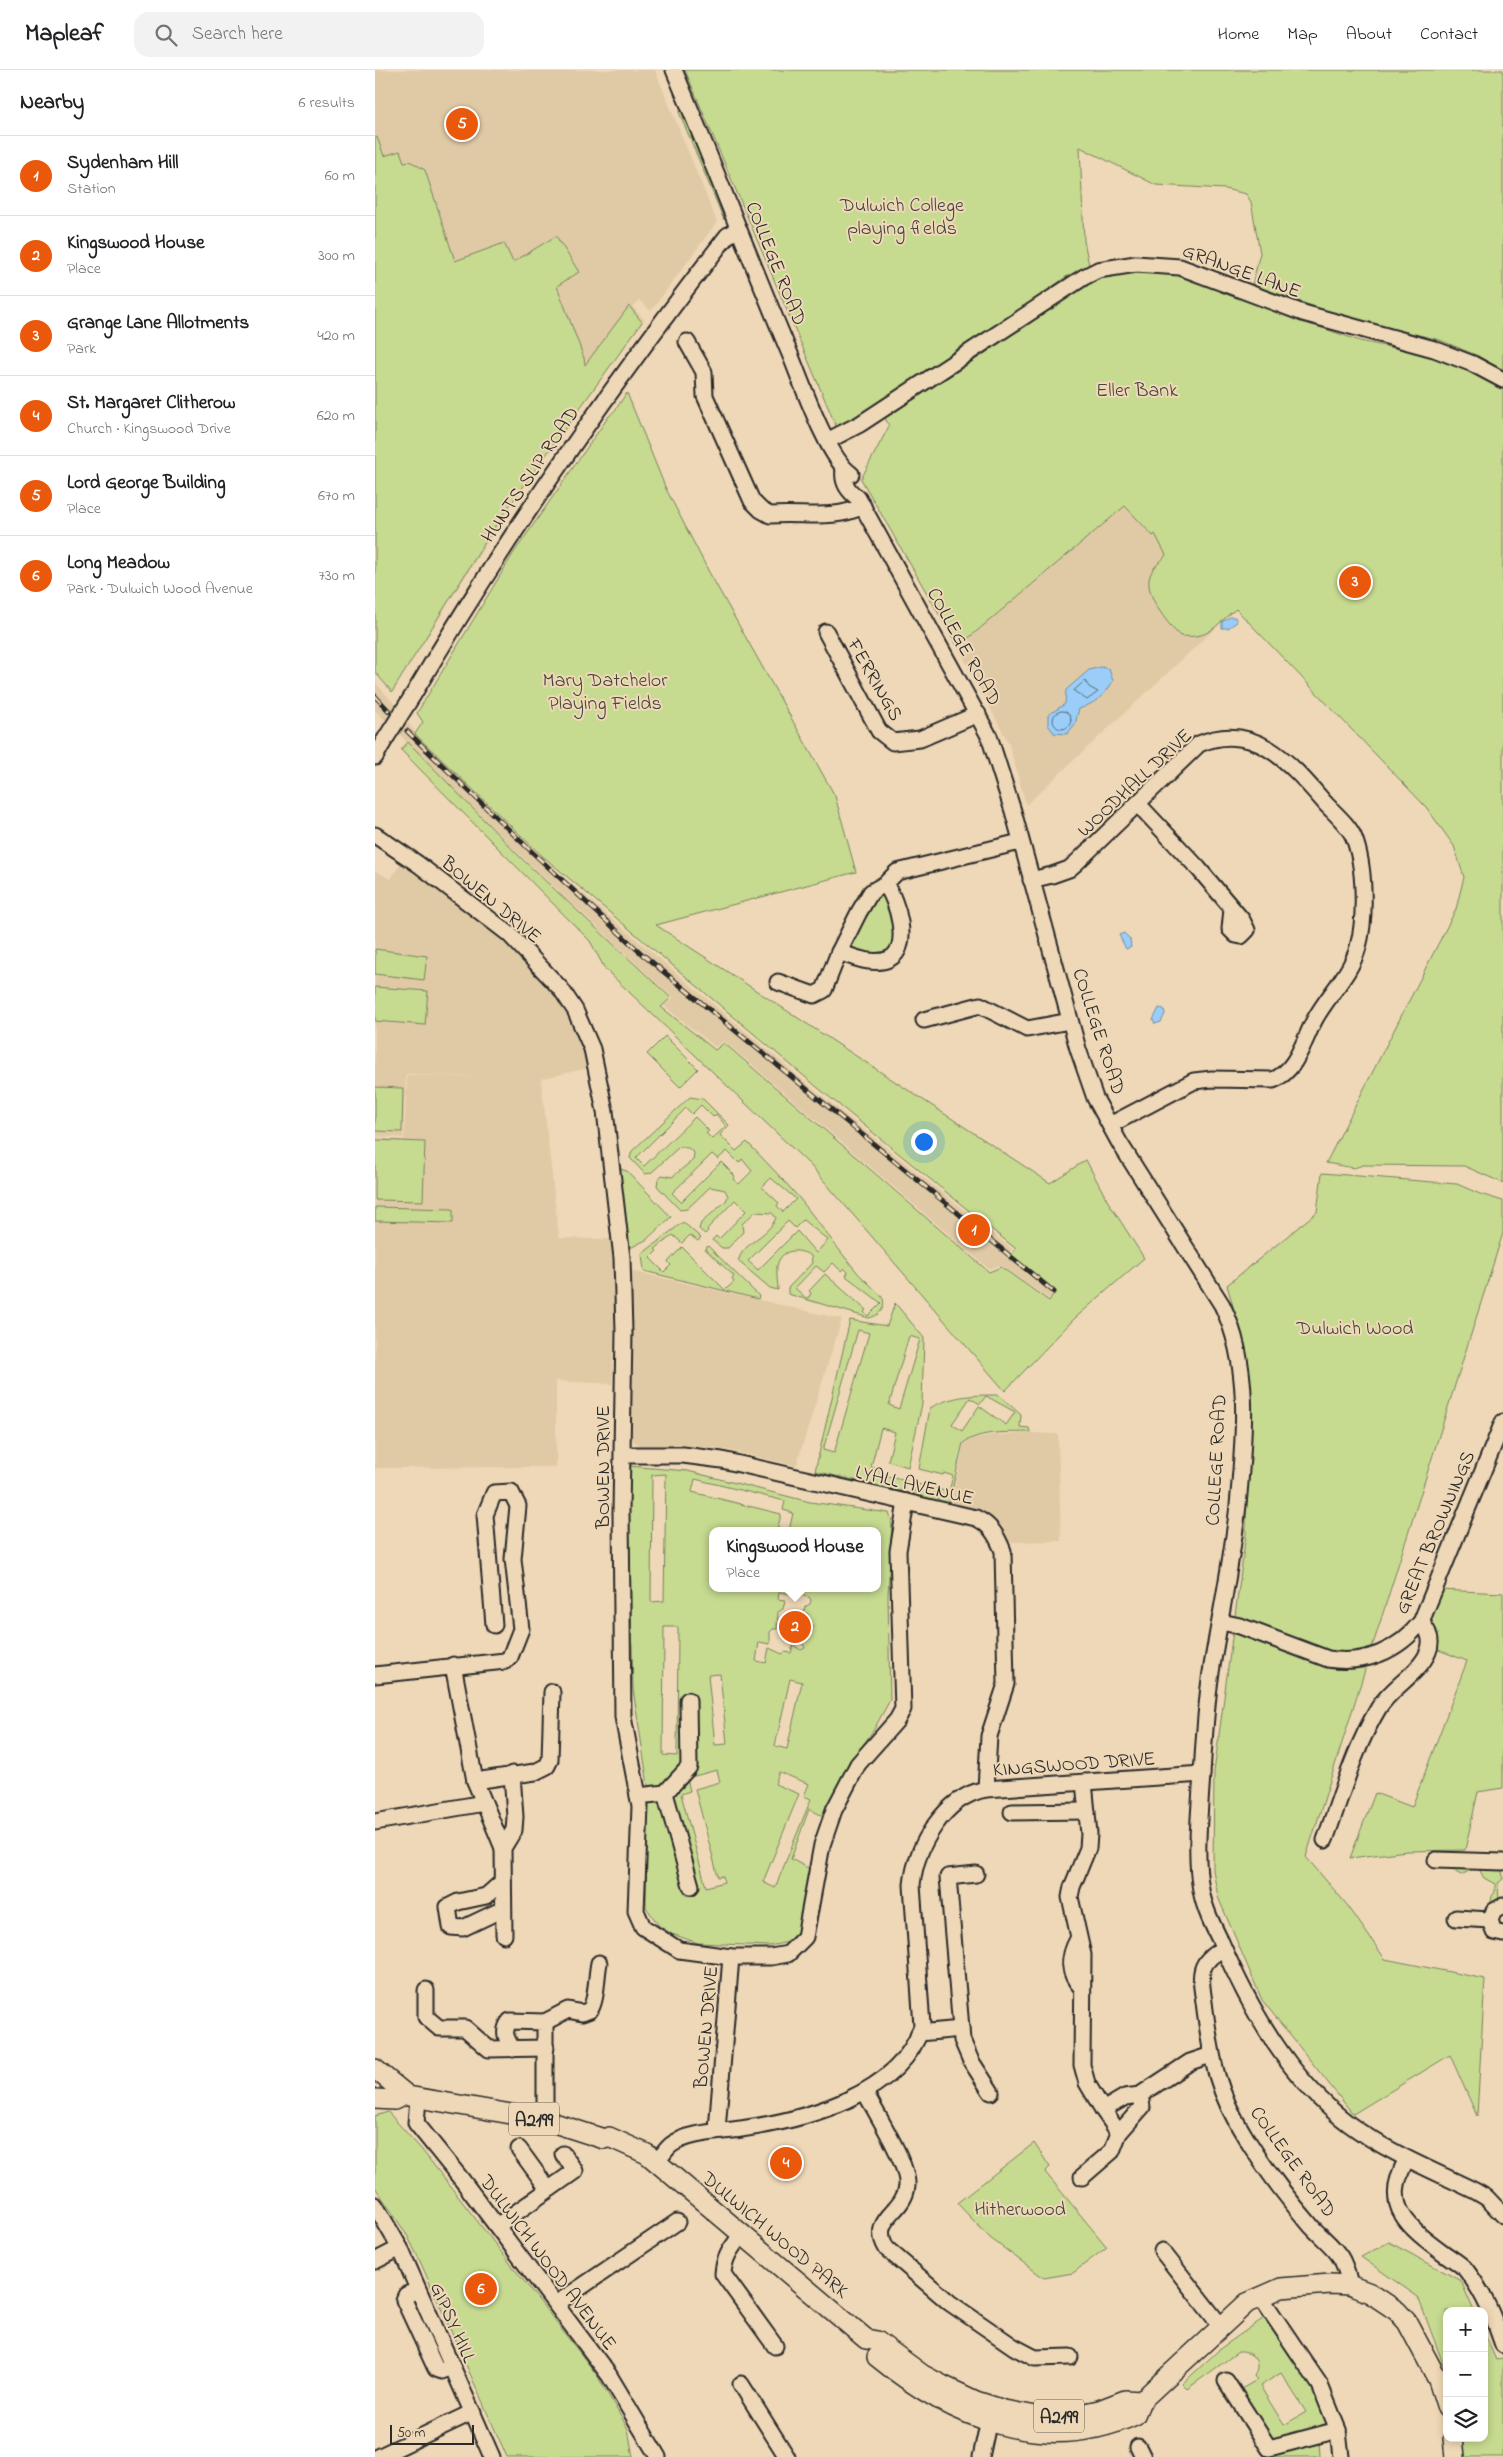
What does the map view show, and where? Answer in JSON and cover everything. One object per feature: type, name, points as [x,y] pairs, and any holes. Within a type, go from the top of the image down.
[{"type":"main road","points":[[375,2069],[411,2097]]},
{"type":"main road","name":"A2199","points":[[375,2099],[394,2100],[411,2097],[545,2120],[604,2139],[607,2146],[640,2163],[657,2163]]},
{"type":"main road","name":"DULWICH WOOD PARK","points":[[657,2163],[743,2233],[866,2340],[869,2350],[908,2381],[938,2401],[990,2415],[1052,2417],[1085,2414],[1125,2400],[1141,2402],[1178,2369],[1221,2325],[1247,2303],[1281,2288],[1302,2285],[1349,2286]]},
{"type":"main road","name":"A2199","points":[[1349,2286],[1370,2292],[1397,2311],[1407,2322],[1438,2380],[1443,2397]]},
{"type":"main road","points":[[1453,2442],[1455,2457]]},
{"type":"street","name":"COLLEGE ROAD","points":[[674,70],[737,229],[827,441],[843,470],[843,478],[850,492],[860,502],[978,714],[991,742],[1086,1074],[1109,1125],[1222,1305],[1232,1326],[1237,1344],[1243,1415],[1242,1447],[1235,1528],[1212,1668],[1202,1774],[1199,1833],[1201,1890],[1205,1907],[1223,1949],[1209,1956],[1201,1972],[1211,2055],[1219,2088],[1246,2140],[1311,2227],[1341,2259],[1349,2276],[1349,2286]]},
{"type":"street","name":"HUNTS SLIP ROAD","points":[[375,757],[468,602],[551,474],[658,326],[727,236],[737,229]]},
{"type":"street","name":"GRANGE LANE","points":[[827,441],[867,419],[1084,276],[1098,270],[1136,264],[1180,267],[1303,313],[1434,349],[1473,364],[1503,380]]},
{"type":"street","points":[[687,342],[704,372],[705,396],[723,438],[752,501],[761,510],[770,515],[834,515],[849,513],[860,502]]},
{"type":"street","name":"FERRINGS","points":[[826,632],[879,732],[893,742],[920,739],[978,714]]},
{"type":"street","name":"WOODHALL DRIVE","points":[[1031,880],[1069,869],[1199,744],[1214,738],[1229,736],[1260,744],[1274,751],[1316,792],[1353,835],[1359,851],[1363,888],[1358,948],[1345,974],[1315,1019],[1293,1062],[1281,1077],[1273,1080],[1212,1079],[1194,1082],[1109,1125]]},
{"type":"street","points":[[1138,804],[1232,909]]},
{"type":"street","name":"BOWEN DRIVE","points":[[375,835],[418,864],[509,934],[561,989],[575,1010],[589,1039],[605,1111],[622,1258],[623,1455],[621,1512],[623,1718],[640,1806],[636,1911],[643,1927],[679,1950],[731,1957],[717,2130]]},
{"type":"street","points":[[778,982],[813,995],[824,990],[839,952],[871,892],[885,884],[897,872],[1020,842]]},
{"type":"street","points":[[839,952],[866,961],[884,960],[895,954],[900,946],[899,918],[893,894],[885,884]]},
{"type":"street","points":[[924,1020],[980,1004],[1027,1029],[1070,1021]]},
{"type":"street","name":"GREAT BROWNINGS","points":[[1221,1622],[1240,1626],[1328,1659],[1341,1661],[1385,1653],[1405,1640],[1421,1622],[1448,1551],[1503,1422]]},
{"type":"street","name":"LYALL AVENUE","points":[[623,1455],[683,1455],[721,1460],[976,1518],[986,1523],[999,1539],[1003,1551],[1006,1684],[989,1736],[986,1789]]},
{"type":"street","points":[[375,1675],[453,1665],[505,1661],[510,1656],[521,1629],[513,1559],[517,1506],[511,1492],[495,1493],[485,1515],[494,1625]]},
{"type":"street","points":[[731,1957],[771,1957],[788,1954],[805,1937],[823,1845],[834,1810],[858,1764],[897,1720],[903,1709],[898,1552],[906,1502]]},
{"type":"street","points":[[1325,1840],[1359,1750],[1378,1709],[1389,1693],[1423,1662],[1429,1652],[1431,1640],[1428,1630],[1421,1622]]},
{"type":"street","points":[[453,1665],[475,1781],[503,1848],[504,1935]]},
{"type":"street","points":[[475,1781],[535,1772],[547,1766],[550,1760],[552,1692]]},
{"type":"street","points":[[639,1796],[665,1793],[689,1767],[688,1700]]},
{"type":"street","points":[[503,1848],[515,1830],[512,1774]]},
{"type":"street","name":"KINGSWOOD DRIVE","points":[[657,2163],[675,2142],[717,2130],[740,2129],[808,2114],[865,2092],[902,2062],[919,2033],[922,2019],[912,1884],[916,1860],[929,1835],[946,1812],[964,1799],[986,1789],[1202,1774]]},
{"type":"street","points":[[1084,1782],[1088,1848],[1072,1887],[1070,1897],[1083,1955],[1085,1976],[1081,1987],[1082,2064],[1087,2083],[1119,2133]]},
{"type":"street","points":[[665,1793],[691,1886]]},
{"type":"street","points":[[375,1822],[484,1803]]},
{"type":"street","points":[[1012,1812],[1087,1811]]},
{"type":"street","points":[[1437,1860],[1503,1862]]},
{"type":"street","points":[[976,1874],[941,1878],[961,2030],[966,2051],[991,2092]]},
{"type":"street","points":[[503,1881],[486,1896],[448,1906],[451,1927],[463,1928],[503,1909]]},
{"type":"street","points":[[1503,1906],[1493,1911],[1490,1920],[1494,1932],[1503,1934]]},
{"type":"street","points":[[1456,1918],[1490,1920]]},
{"type":"street","points":[[1223,1949],[1251,2005],[1275,2044],[1295,2069],[1347,2122],[1374,2141],[1407,2159],[1487,2198],[1503,2215]]},
{"type":"street","points":[[513,2049],[505,2035],[505,2027],[510,2021],[545,2022],[568,2010],[583,2012],[590,2010],[594,2004],[599,1963]]},
{"type":"street","points":[[426,1990],[426,2017],[439,2028],[465,2028],[489,2049],[546,2048]]},
{"type":"street","points":[[545,2022],[545,2120]]},
{"type":"street","points":[[919,2033],[961,2030]]},
{"type":"street","points":[[1103,2110],[1125,2097],[1140,2095],[1190,2062],[1211,2055]]},
{"type":"street","points":[[865,2092],[903,2167],[907,2184],[902,2202],[881,2229],[883,2241],[887,2249],[950,2303],[1014,2347],[1035,2358],[1070,2357]]},
{"type":"street","points":[[1081,2177],[1112,2151],[1119,2133],[1142,2107],[1140,2095]]},
{"type":"street","name":"DULWICH WOOD AVENUE","points":[[411,2097],[416,2123],[497,2226],[609,2375],[654,2455]]},
{"type":"street","points":[[519,2150],[548,2189]]},
{"type":"street","points":[[497,2226],[575,2171],[563,2154]]},
{"type":"street","points":[[1407,2159],[1397,2176],[1396,2190],[1402,2216],[1436,2248],[1465,2268],[1492,2310],[1503,2345]]},
{"type":"street","name":"GIPSY HILL","points":[[375,2205],[400,2248],[492,2457]]},
{"type":"street","points":[[556,2304],[677,2222]]},
{"type":"street","points":[[743,2233],[724,2261],[723,2274],[775,2346]]},
{"type":"street","points":[[375,2260],[400,2248]]},
{"type":"street","points":[[1162,2251],[1178,2261],[1221,2325]]},
{"type":"street","points":[[1260,2296],[1320,2385],[1338,2430],[1341,2457]]},
{"type":"street","points":[[1226,2381],[1269,2448],[1338,2430]]},
{"type":"street","points":[[741,2384],[787,2457]]},
{"type":"street","points":[[378,2457],[473,2412]]},
{"type":"street","points":[[981,2457],[990,2415]]},
{"type":"shaded area","points":[[375,70],[655,70],[717,222],[651,311],[639,300],[633,307],[644,320],[530,475],[392,692],[375,672]]},
{"type":"shaded area","points":[[1125,506],[1153,536],[1155,534],[1236,609],[1026,805],[1009,744],[958,647]]},
{"type":"shaded area","points":[[375,682],[399,709],[414,731],[538,856],[816,1091],[1012,1249],[1007,1258],[1053,1294],[1049,1299],[1000,1265],[989,1269],[724,1041],[715,1047],[664,1006],[673,998],[523,858],[375,710]]},
{"type":"shaded area","points":[[403,859],[499,932],[555,992],[583,1049],[588,1068],[541,1079],[559,1238],[613,1239],[616,1286],[612,1384],[556,1381],[556,1467],[375,1468],[375,1137],[404,1140],[407,1075],[478,1077],[406,1074],[403,1138],[375,1136],[375,871],[391,879]]},
{"type":"shaded area","points":[[632,1271],[842,1319],[796,1466],[732,1451],[692,1446],[641,1446],[629,1438]]},
{"type":"shaded area","points":[[1058,1434],[1061,1541],[1009,1542],[1002,1526],[985,1514],[951,1504],[964,1443],[972,1438],[992,1435]]},
{"type":"green space","name":"Dulwich College playing fields","points":[[685,70],[1503,70],[1503,371],[1478,356],[1440,340],[1347,318],[1252,285],[1260,253],[1251,202],[1246,194],[1225,189],[1156,185],[1080,147],[1084,241],[1089,265],[1066,277],[933,370],[843,425],[836,426]]},
{"type":"green space","points":[[684,110],[709,173],[724,220],[679,112]]},
{"type":"green space","points":[[377,137],[384,156],[400,151],[404,162],[410,161],[425,170],[455,261],[504,243],[513,262],[556,236],[579,272],[557,286],[585,365],[629,306],[642,322],[497,523],[392,692],[375,672],[375,138]]},
{"type":"green space","name":"Eller Bank","points":[[1140,269],[1168,270],[1204,281],[1296,319],[1360,341],[1433,356],[1476,372],[1503,387],[1503,1183],[1464,1166],[1363,1165],[1354,1168],[1326,1163],[1456,909],[1464,877],[1454,846],[1426,807],[1236,609],[1206,633],[1180,636],[1157,607],[1150,589],[1149,581],[1152,571],[1166,555],[1155,534],[1153,536],[1125,506],[958,647],[861,479],[889,426],[885,418],[987,352],[1095,276]]},
{"type":"green space","name":"Mary Datchelor Playing Fields","points":[[627,393],[666,489],[709,572],[835,796],[856,872],[656,925],[1050,1183],[1086,1160],[1107,1200],[1144,1258],[1074,1319],[1005,1391],[811,1166],[605,969],[590,941],[401,750],[408,742],[522,859],[671,998],[661,1007],[715,1050],[724,1043],[989,1272],[1001,1267],[1049,1301],[1054,1293],[1008,1258],[1016,1249],[817,1087],[539,853],[415,734],[423,722],[417,713],[513,554]]},
{"type":"green space","points":[[880,894],[891,901],[895,946],[880,956],[851,952],[848,945],[874,897]]},
{"type":"green space","points":[[375,949],[427,956],[424,980],[375,974]]},
{"type":"green space","points":[[375,987],[428,991],[425,1025],[375,1021]]},
{"type":"green space","points":[[665,1036],[698,1069],[680,1087],[647,1054]]},
{"type":"green space","points":[[375,1087],[403,1088],[402,1132],[375,1131]]},
{"type":"green space","points":[[690,1097],[703,1099],[729,1125],[720,1135],[736,1151],[747,1142],[780,1177],[800,1199],[857,1272],[882,1297],[884,1303],[882,1309],[878,1314],[869,1318],[788,1294],[788,1288],[812,1263],[811,1256],[796,1251],[786,1253],[779,1260],[777,1266],[778,1290],[770,1288],[738,1261],[745,1249],[772,1225],[776,1218],[772,1213],[755,1212],[742,1224],[743,1232],[728,1248],[722,1248],[712,1240],[716,1236],[719,1239],[746,1211],[735,1200],[707,1229],[708,1231],[705,1234],[699,1229],[701,1223],[726,1201],[728,1196],[725,1190],[710,1187],[687,1209],[680,1210],[657,1186],[658,1179],[662,1175],[672,1177],[693,1160],[694,1153],[688,1148],[679,1147],[651,1173],[645,1174],[630,1158],[632,1151]],"holes":[[[701,1105],[713,1117],[716,1114],[726,1126],[712,1139],[706,1133],[709,1131],[695,1117],[644,1166],[636,1158],[686,1108],[692,1114]],[[727,1151],[739,1163],[742,1159],[752,1171],[739,1184],[733,1179],[735,1176],[721,1162],[681,1202],[672,1193],[712,1154],[718,1159]],[[771,1178],[796,1199],[783,1212],[777,1206],[779,1203],[762,1187]],[[803,1220],[828,1240],[816,1253],[797,1231],[758,1270],[748,1261],[788,1221],[795,1228]],[[833,1263],[841,1271],[844,1268],[848,1272],[846,1276],[881,1303],[868,1316],[864,1312],[866,1310],[825,1274],[809,1291],[811,1293],[806,1298],[795,1288],[816,1266],[824,1272]]]},
{"type":"green space","points":[[375,1140],[425,1142],[423,1201],[375,1200]]},
{"type":"green space","points":[[620,1169],[627,1171],[671,1217],[646,1240],[628,1249],[617,1175]]},
{"type":"green space","name":"Dulwich Wood","points":[[1322,1173],[1457,1184],[1503,1201],[1503,1233],[1306,1857],[1348,1906],[1385,1959],[1485,1979],[1477,2116],[1450,2055],[1353,2114],[1262,2000],[1218,1897],[1213,1870],[1214,1772],[1246,1534],[1247,1411],[1242,1338],[1227,1285],[1317,1212]]},
{"type":"green space","points":[[375,1207],[453,1209],[453,1223],[375,1221]]},
{"type":"green space","points":[[683,1222],[701,1238],[698,1241],[690,1235],[682,1243],[673,1235],[655,1249],[657,1251],[650,1258],[664,1272],[671,1265],[668,1262],[682,1247],[725,1290],[734,1282],[732,1279],[734,1276],[705,1249],[708,1246],[759,1296],[758,1299],[644,1271],[642,1254]]},
{"type":"green space","points":[[895,1303],[924,1338],[922,1404],[908,1467],[888,1461],[895,1432],[881,1428],[871,1467],[882,1470],[880,1475],[907,1481],[904,1492],[815,1471],[850,1320],[887,1326]],"holes":[[[858,1330],[869,1333],[834,1453],[823,1450]],[[909,1336],[920,1339],[899,1409],[889,1405]]]},
{"type":"green space","points":[[999,1395],[1021,1415],[1020,1427],[1029,1428],[1030,1432],[987,1434],[963,1443],[949,1504],[913,1495],[917,1484],[949,1492],[953,1476],[919,1469],[930,1408],[955,1398]],"holes":[[[986,1396],[1015,1412],[1006,1425],[979,1406],[962,1431],[952,1424],[970,1398],[980,1404]]]},
{"type":"green space","points":[[628,1466],[688,1471],[810,1502],[889,1513],[892,1521],[888,1595],[890,1700],[873,1731],[850,1763],[823,1816],[809,1809],[791,1859],[810,1869],[805,1916],[797,1934],[784,1943],[769,1946],[698,1943],[672,1934],[659,1926],[646,1907],[648,1785],[633,1689]],"holes":[[[666,1474],[664,1601],[651,1602],[652,1475]],[[779,1592],[809,1597],[811,1600],[810,1604],[805,1607],[804,1613],[808,1614],[806,1624],[813,1626],[811,1633],[804,1632],[802,1642],[805,1648],[801,1650],[793,1645],[791,1653],[785,1652],[782,1654],[769,1648],[766,1663],[756,1661],[759,1642],[770,1644],[770,1632],[773,1629],[777,1629],[778,1612],[783,1609],[785,1600],[778,1599]],[[664,1627],[678,1627],[677,1756],[663,1755]],[[720,1674],[727,1744],[715,1745],[708,1675]],[[790,1679],[802,1682],[787,1749],[775,1746]],[[717,1770],[720,1782],[695,1789],[718,1877],[723,1876],[724,1882],[706,1887],[681,1794],[690,1791],[687,1778]],[[779,1772],[809,1784],[804,1796],[811,1799],[775,1888],[763,1882],[799,1794],[775,1784]]]},
{"type":"green space","points":[[1440,1590],[1503,1593],[1503,1788],[1478,1792],[1465,1850],[1407,1851],[1350,1858],[1375,1793],[1412,1807],[1467,1661],[1436,1649],[1431,1610]]},
{"type":"green space","points":[[1462,1855],[1501,1863],[1503,1879],[1498,1883],[1499,1903],[1490,1907],[1492,1896],[1495,1892],[1495,1884],[1484,1878],[1479,1869],[1475,1868],[1461,1875],[1448,1868],[1449,1858]]},
{"type":"green space","points":[[388,2112],[422,2150],[597,2375],[628,2429],[633,2457],[507,2457],[419,2259],[407,2235],[375,2187],[375,2116]]},
{"type":"green space","name":"Hitherwood","points":[[1034,2143],[1050,2167],[1045,2172],[1107,2247],[1073,2273],[1044,2278],[990,2238],[957,2203]]},
{"type":"green space","points":[[1389,2242],[1461,2281],[1472,2307],[1443,2307],[1443,2363],[1418,2297],[1361,2257]]},
{"type":"green space","points":[[1271,2313],[1338,2430],[1269,2448],[1234,2393],[1257,2380],[1254,2376],[1257,2366],[1252,2355],[1238,2352],[1187,2389],[1182,2384],[1221,2348]],"holes":[[[1281,2373],[1306,2412],[1284,2425],[1260,2386]]]},
{"type":"green space","points":[[1488,2342],[1496,2360],[1503,2359],[1503,2457],[1463,2457],[1464,2442],[1488,2442]]},
{"type":"green space","points":[[1319,2440],[1320,2457],[1266,2457],[1271,2454]]},
{"type":"water","points":[[1230,617],[1235,617],[1237,622],[1228,628],[1222,628],[1222,622]]},
{"type":"water","points":[[1101,667],[1109,669],[1113,681],[1107,691],[1090,704],[1079,709],[1075,724],[1067,734],[1054,733],[1048,725],[1048,715],[1065,704],[1066,690],[1089,670]]},
{"type":"water","points":[[1124,933],[1130,939],[1131,947],[1126,949],[1119,935]]},
{"type":"water","points":[[1159,1008],[1164,1009],[1165,1014],[1161,1022],[1155,1024],[1153,1020]]},
{"type":"railway","points":[[375,696],[389,711]]},
{"type":"railway","points":[[397,720],[400,723]]},
{"type":"railway","points":[[407,731],[530,850],[642,954],[1054,1292]]},
{"type":"place","name":"Lord George Building","points":[[462,124]]},
{"type":"place","name":"Grange Lane Allotments","points":[[1355,582]]},
{"type":"place","name":"Sydenham Hill","points":[[974,1230]]},
{"type":"place","name":"Kingswood House","points":[[795,1627]]},
{"type":"place","name":"St. Margaret Clitherow","points":[[786,2163]]},
{"type":"place","name":"Long Meadow","points":[[481,2289]]}]
